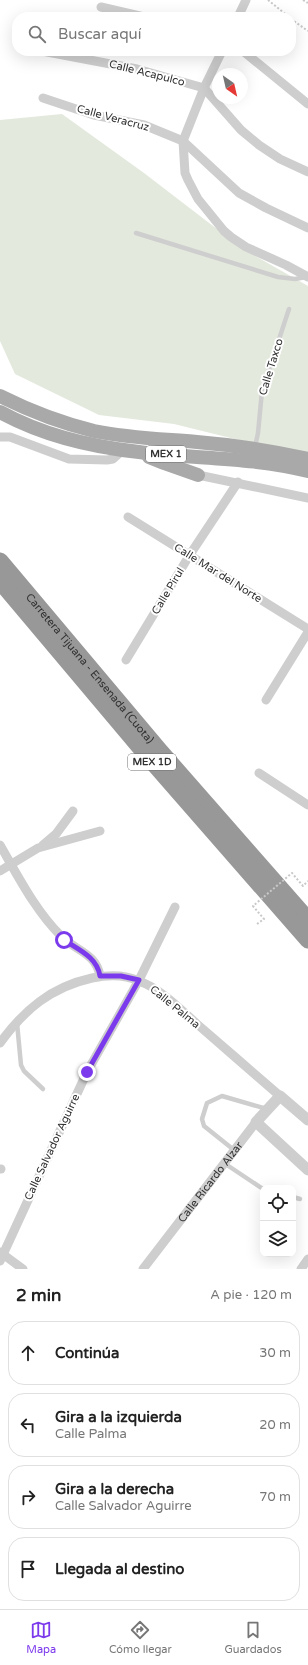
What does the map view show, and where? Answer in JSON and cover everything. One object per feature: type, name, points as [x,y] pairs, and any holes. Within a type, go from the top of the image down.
[{"type":"highway","name":"Carretera Tijuana - Ensenada (Cuota)","points":[[0,561],[159,750],[308,920]]},
{"type":"highway","name":"Carretera Tijuana - Ensenada (Cuota)","points":[[0,581],[149,758],[308,940]]},
{"type":"main road","name":"MEX 1","points":[[0,396],[33,419],[83,442],[139,452],[246,461],[308,472]]},
{"type":"main road","name":"MEX 1","points":[[0,412],[33,419],[65,423],[94,431],[122,436],[254,449],[308,459]]},
{"type":"main road","points":[[139,452],[164,464],[198,475]]},
{"type":"street","points":[[240,12],[246,0]]},
{"type":"street","points":[[101,8],[120,12]]},
{"type":"street","name":"Calle Acapulco","points":[[68,56],[137,69],[204,88]]},
{"type":"street","points":[[220,56],[204,88],[183,141],[185,173],[198,199],[224,231],[246,247],[286,265],[308,277]]},
{"type":"street","points":[[249,56],[308,104]]},
{"type":"street","points":[[204,88],[241,130],[259,145],[280,159],[308,172]]},
{"type":"street","name":"Calle Veracruz","points":[[43,98],[94,115],[144,125],[183,141]]},
{"type":"street","points":[[183,141],[239,193],[308,228]]},
{"type":"street","points":[[0,437],[10,437],[69,459],[113,459],[123,450]]},
{"type":"street","points":[[198,475],[238,482],[308,498]]},
{"type":"street","name":"Calle Pirul","points":[[126,660],[190,556],[238,482]]},
{"type":"street","name":"Calle Mar del Norte","points":[[128,517],[308,631]]},
{"type":"street","points":[[266,700],[308,631]]},
{"type":"street","points":[[259,772],[308,805]]},
{"type":"street","points":[[0,871],[38,848],[56,834],[73,810]]},
{"type":"street","points":[[38,848],[100,831]]},
{"type":"street","points":[[0,845],[49,924],[64,940],[94,961],[98,967],[100,976]]},
{"type":"street","name":"Calle Salvador Aguirre","points":[[1,1255],[87,1072],[139,980],[175,907]]},
{"type":"street","name":"Calle Palma","points":[[0,1043],[30,1009],[66,985],[100,976],[121,976],[139,980],[167,998],[280,1096]]},
{"type":"street","points":[[280,1096],[308,1120]]},
{"type":"street","name":"Calle Ricardo Alzar","points":[[143,1269],[256,1122],[280,1096]]},
{"type":"street","points":[[256,1122],[308,1170]]},
{"type":"street","points":[[1,1255],[23,1269]]},
{"type":"street","points":[[301,1269],[308,1260]]},
{"type":"lane","points":[[136,233],[278,277],[295,279],[308,277]]},
{"type":"lane","name":"Calle Taxco","points":[[254,449],[258,433],[262,391],[289,309]]},
{"type":"lane","points":[[17,1023],[21,1065],[24,1071],[43,1089]]},
{"type":"lane","points":[[234,1150],[204,1126],[202,1119],[207,1103],[222,1096],[267,1109]]},
{"type":"lane","points":[[224,1163],[260,1187]]},
{"type":"lane","points":[[296,1198],[300,1199]]},
{"type":"path","points":[[268,0],[283,12]]},
{"type":"path","points":[[303,0],[308,3]]},
{"type":"path","points":[[296,22],[308,31]]},
{"type":"path","points":[[258,924],[264,919],[253,906],[292,873],[303,886],[308,881]]},
{"type":"shaded area","points":[[62,114],[144,173],[243,249],[308,286],[308,457],[174,424],[99,415],[15,374],[0,341],[0,120]]},
{"type":"route","points":[[64,940],[94,961],[98,967],[100,976],[121,976],[139,980],[87,1072]]}]
